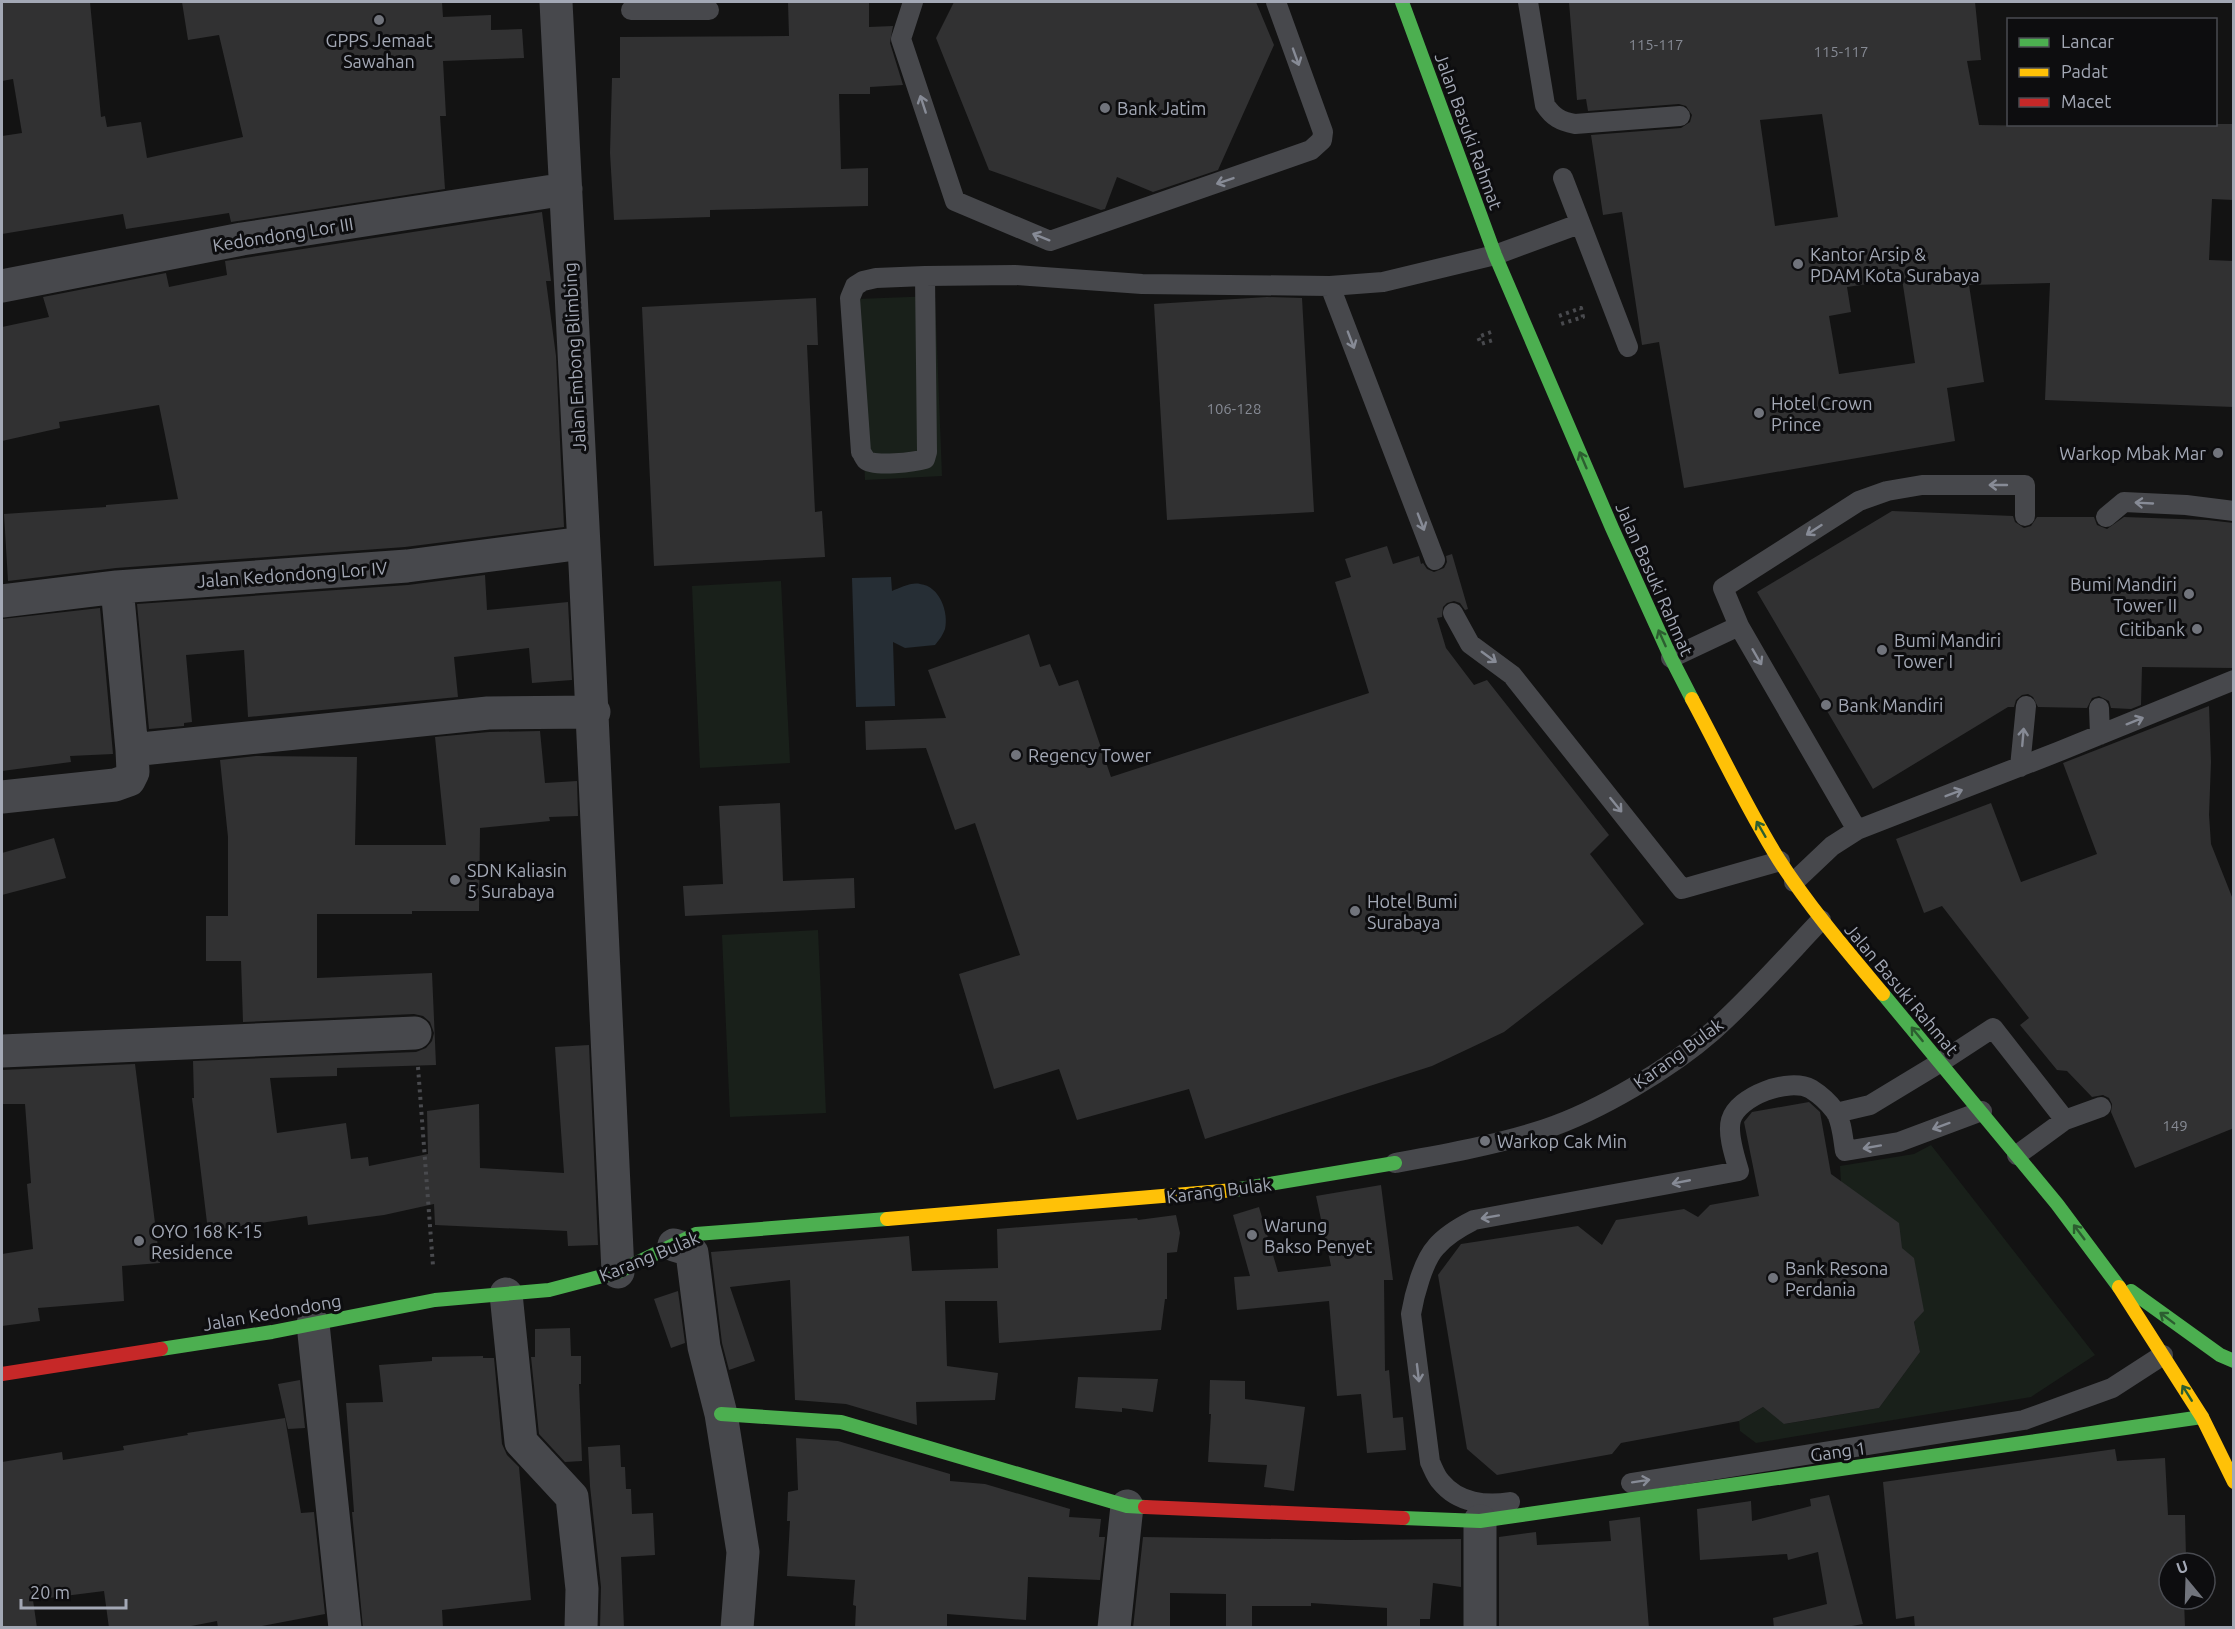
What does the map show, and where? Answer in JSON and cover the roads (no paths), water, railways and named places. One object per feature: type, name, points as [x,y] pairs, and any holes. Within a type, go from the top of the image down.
[{"type":"street","name":"Jalan Embong Blimbing","points":[[556,2],[583,543],[594,712],[618,1272]]},
{"type":"street","name":"Jalan Basuki Rahmat","points":[[1402,2],[1496,255],[1612,528],[1671,658],[1754,817],[1780,861],[1821,920],[1982,1111],[2114,1279]]},
{"type":"street","name":"Kedondong Lor III","points":[[2,286],[242,239],[566,189]]},
{"type":"street","name":"Jalan Kedondong Lor IV","points":[[2,602],[117,587],[407,566],[583,543]]},
{"type":"street","points":[[2,797],[115,785],[129,780],[133,772],[132,750],[117,587]]},
{"type":"street","points":[[132,750],[488,713],[594,712]]},
{"type":"street","points":[[2,1051],[415,1034]]},
{"type":"street","name":"Karang Bulak","points":[[549,1290],[618,1272],[696,1234],[1190,1195],[1265,1186],[1395,1163]]},
{"type":"street","points":[[675,1245],[692,1253],[705,1347],[721,1414],[743,1552],[737,1628]]},
{"type":"street","points":[[2114,1279],[2202,1417],[2234,1482]]},
{"type":"street","points":[[2114,1279],[2213,1351],[2234,1360]]},
{"type":"street","name":"Jalan Kedondong","points":[[2,1374],[313,1324],[435,1300],[549,1290]]},
{"type":"street","points":[[506,1294],[521,1442],[572,1497],[582,1589],[581,1628]]},
{"type":"street","points":[[313,1324],[345,1628]]},
{"type":"street","name":"Gang 1","points":[[721,1414],[841,1422],[1127,1506],[1479,1521],[2202,1417]]},
{"type":"street","points":[[1114,1628],[1127,1506]]},
{"type":"street","points":[[1479,1521],[1480,1628]]},
{"type":"lane","points":[[913,2],[901,39],[955,201],[1050,241],[1266,167],[1318,146],[1323,132],[1276,2]]},
{"type":"lane","points":[[1528,2],[1545,105],[1552,115],[1561,121],[1575,124],[1680,116]]},
{"type":"lane","points":[[631,10],[656,5],[709,10]]},
{"type":"lane","points":[[1563,178],[1628,347]]},
{"type":"lane","points":[[925,276],[927,452],[925,459],[918,462],[873,463],[866,460],[861,452],[850,298],[855,286],[862,281],[876,278],[925,276],[1014,275],[1142,284],[1330,286],[1383,282],[1496,255],[1579,224]]},
{"type":"lane","points":[[1330,286],[1435,560]]},
{"type":"lane","points":[[1857,830],[1739,626],[1723,588],[1859,501],[1887,491],[1922,485],[2025,485],[2025,516]]},
{"type":"lane","points":[[2106,517],[2124,502],[2186,505],[2234,511]]},
{"type":"lane","points":[[1452,614],[1470,644],[1512,675],[1682,889],[1780,861]]},
{"type":"lane","points":[[1671,658],[1739,626]]},
{"type":"lane","points":[[1794,882],[1832,846],[1857,830],[2234,680]]},
{"type":"lane","points":[[2020,767],[2026,706]]},
{"type":"lane","points":[[2099,708],[2100,735]]},
{"type":"lane","name":"Karang Bulak","points":[[1395,1163],[1471,1149],[1546,1128],[1633,1087],[1712,1032],[1748,998],[1821,920]]},
{"type":"lane","points":[[1836,1113],[1870,1105],[1994,1028],[2065,1120]]},
{"type":"lane","points":[[1982,1111],[1899,1142],[1845,1151],[1836,1113],[1810,1088],[1792,1086],[1763,1091],[1742,1103],[1731,1120],[1732,1145],[1739,1170],[1474,1220],[1456,1230],[1434,1248],[1415,1290],[1411,1314],[1430,1462],[1440,1482],[1456,1496],[1490,1505],[2024,1420],[2112,1388],[2163,1355]]},
{"type":"lane","points":[[2017,1155],[2065,1120],[2101,1107]]},
{"type":"place","name":"GPPS Jemaat Sawahan","points":[[379,20]]},
{"type":"place","name":"Bank Jatim","points":[[1105,108]]},
{"type":"place","name":"Kantor Arsip & PDAM Kota Surabaya","points":[[1798,264]]},
{"type":"place","name":"Hotel Crown Prince","points":[[1759,413]]},
{"type":"place","name":"Warkop Mbak Mar","points":[[2218,453]]},
{"type":"place","name":"Bumi Mandiri Tower II","points":[[2189,594]]},
{"type":"place","name":"Citibank","points":[[2197,629]]},
{"type":"place","name":"Bumi Mandiri Tower I","points":[[1882,650]]},
{"type":"place","name":"Bank Mandiri","points":[[1826,705]]},
{"type":"place","name":"Regency Tower","points":[[1016,755]]},
{"type":"place","name":"SDN Kaliasin 5 Surabaya","points":[[455,880]]},
{"type":"place","name":"Hotel Bumi Surabaya","points":[[1355,911]]},
{"type":"place","name":"Warkop Cak Min","points":[[1485,1141]]},
{"type":"place","name":"Warung Bakso Penyet","points":[[1252,1235]]},
{"type":"place","name":"OYO 168 K-15 Residence","points":[[139,1241]]},
{"type":"place","name":"Bank Resona Perdania","points":[[1773,1278]]}]
